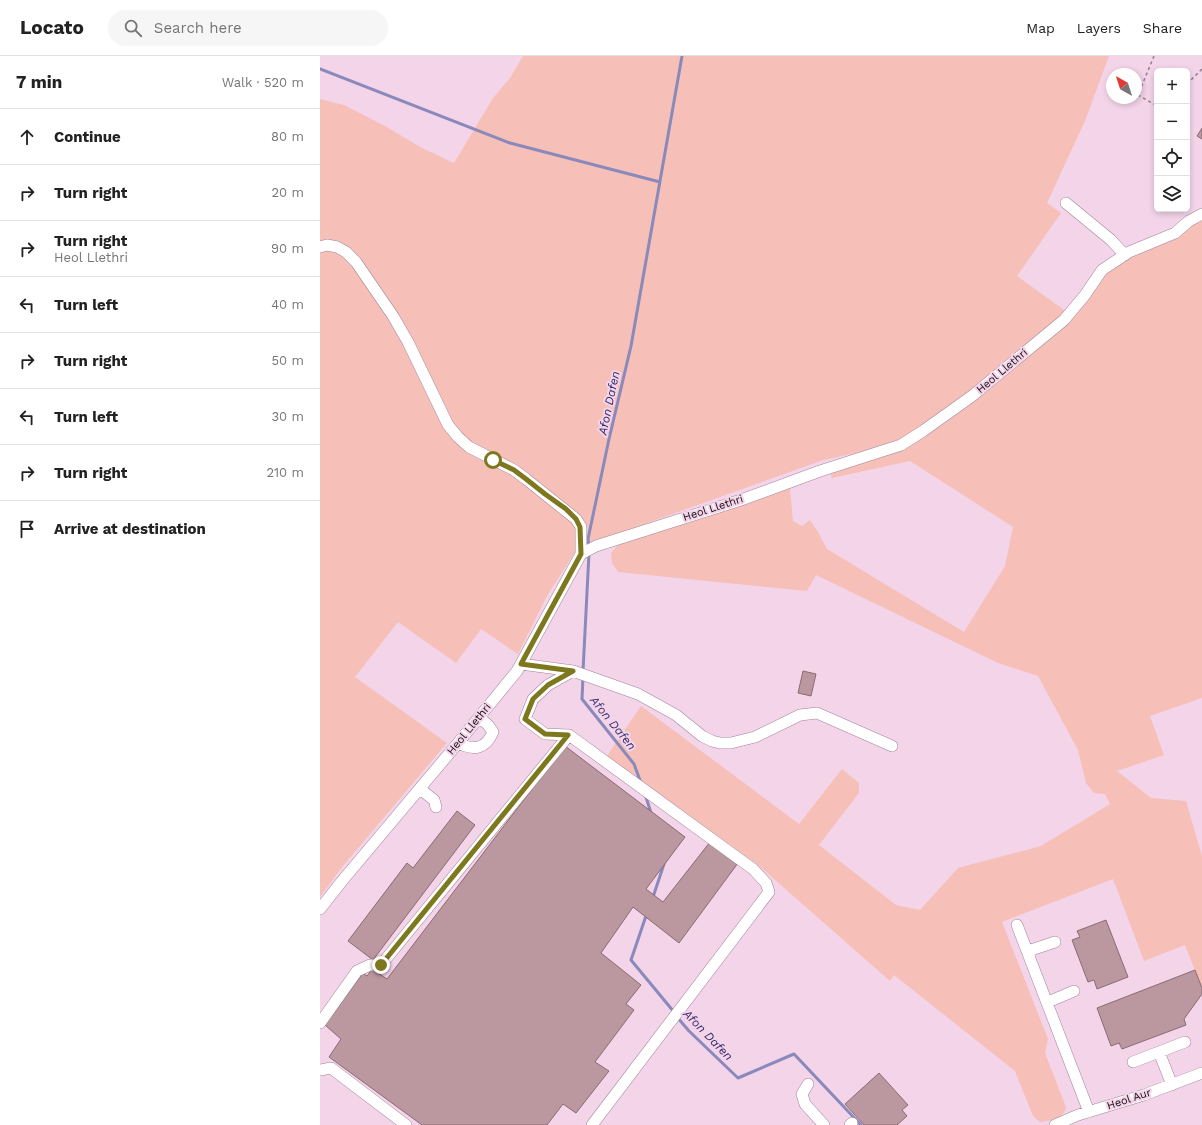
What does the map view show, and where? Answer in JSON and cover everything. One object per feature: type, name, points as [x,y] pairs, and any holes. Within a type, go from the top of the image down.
[{"type":"street","points":[[1066,203],[1110,240],[1125,255]]},
{"type":"street","name":"Heol Llethri","points":[[320,909],[517,671],[581,554],[596,546],[740,500],[820,471],[901,445],[972,396],[1064,320],[1102,270],[1125,255],[1175,233],[1189,221],[1202,214]]},
{"type":"street","points":[[320,247],[327,245],[337,247],[346,252],[356,262],[393,316],[408,342],[448,425],[458,437],[469,447],[514,470],[566,509],[576,519],[580,527],[581,554]]},
{"type":"street","points":[[521,664],[573,671],[638,694],[676,715],[702,736],[720,743],[731,743],[755,737],[800,715],[817,713],[892,746]]},
{"type":"street","points":[[573,671],[548,685],[533,699],[525,719],[545,734],[568,735],[753,869],[766,883],[769,892],[592,1125]]},
{"type":"street","points":[[458,743],[473,748],[483,746],[490,740],[492,732],[488,725],[479,718]]},
{"type":"street","points":[[320,1023],[357,971],[370,965],[381,965],[568,735]]},
{"type":"street","points":[[420,788],[434,800],[436,807]]},
{"type":"street","points":[[1017,924],[1089,1112]]},
{"type":"street","points":[[1028,951],[1055,942]]},
{"type":"street","points":[[1048,1002],[1074,992]]},
{"type":"street","points":[[1133,1062],[1185,1042]]},
{"type":"street","points":[[1159,1052],[1172,1084]]},
{"type":"street","points":[[320,1070],[331,1068],[406,1125]]},
{"type":"street","name":"Heol Aur","points":[[1055,1125],[1089,1112],[1144,1095],[1202,1073]]},
{"type":"street","points":[[808,1084],[802,1094],[805,1104],[824,1125]]},
{"type":"path","points":[[1154,56],[1138,95],[1154,104]]},
{"type":"path","points":[[1190,81],[1202,69]]},
{"type":"shaded area","points":[[523,56],[1109,56],[1085,121],[1047,203],[1061,213],[1017,276],[1067,312],[1059,320],[924,427],[900,439],[865,451],[823,460],[592,543],[573,555],[547,596],[518,654],[481,629],[456,663],[398,622],[355,677],[447,743],[343,866],[320,897],[320,99],[344,105],[385,126],[422,148],[454,163],[493,98],[510,78]]},
{"type":"shaded area","points":[[1202,216],[1202,698],[1150,716],[1164,755],[1117,771],[1151,798],[1186,801],[1202,856],[1202,988],[1185,945],[1144,961],[1113,879],[1002,922],[1048,1039],[1045,1053],[1066,1107],[1062,1115],[1056,1119],[1040,1122],[1033,1116],[1015,1071],[894,975],[890,981],[758,865],[607,756],[641,706],[799,824],[842,769],[859,783],[859,793],[819,845],[896,905],[920,910],[958,868],[1041,846],[1110,804],[1105,794],[1094,793],[1086,783],[1078,750],[1038,676],[998,663],[816,575],[807,591],[618,572],[612,563],[611,553],[618,545],[808,481],[790,489],[793,521],[802,526],[810,520],[827,549],[964,632],[1005,566],[1013,527],[910,461],[832,478],[828,468],[901,445],[1064,320],[1102,270]]},
{"type":"building","points":[[1202,128],[1202,139],[1197,136]]},
{"type":"building","points":[[803,671],[816,674],[811,696],[798,693]]},
{"type":"building","points":[[565,746],[685,837],[646,889],[663,902],[710,842],[738,863],[679,943],[633,907],[601,953],[641,985],[626,1004],[634,1010],[595,1062],[609,1071],[576,1113],[563,1104],[547,1125],[422,1125],[329,1057],[341,1039],[325,1025],[363,973],[367,976],[372,969],[387,979]]},
{"type":"building","points":[[457,811],[475,825],[373,960],[348,941],[407,863],[413,868]]},
{"type":"building","points":[[1106,920],[1128,977],[1097,989],[1094,980],[1088,982],[1072,940],[1080,937],[1077,931]]},
{"type":"building","points":[[1195,970],[1202,988],[1202,994],[1184,1019],[1186,1025],[1122,1049],[1119,1043],[1111,1046],[1097,1008]]},
{"type":"building","points":[[879,1073],[908,1105],[902,1110],[907,1116],[897,1125],[864,1125],[845,1104]]},
{"type":"waterway","name":"Afon Dafen","points":[[589,547],[588,539],[609,439],[631,346],[682,56]]},
{"type":"waterway","points":[[320,69],[510,143],[660,182]]},
{"type":"waterway","name":"Afon Dafen","points":[[583,671],[589,553]]},
{"type":"waterway","name":"Afon Dafen","points":[[583,677],[582,699],[634,764],[641,783]]},
{"type":"waterway","name":"Afon Dafen","points":[[645,794],[651,813]]},
{"type":"waterway","name":"Afon Dafen","points":[[653,897],[664,864]]},
{"type":"waterway","name":"Afon Dafen","points":[[647,913],[631,960],[674,1012]]},
{"type":"waterway","name":"Afon Dafen","points":[[677,1017],[689,1031],[738,1078],[794,1054],[861,1125]]},
{"type":"route","points":[[381,965],[568,735],[545,734],[525,719],[533,699],[548,685],[573,671],[521,664],[581,554],[582,535],[580,527],[576,519],[566,509],[514,470],[493,460]]}]
